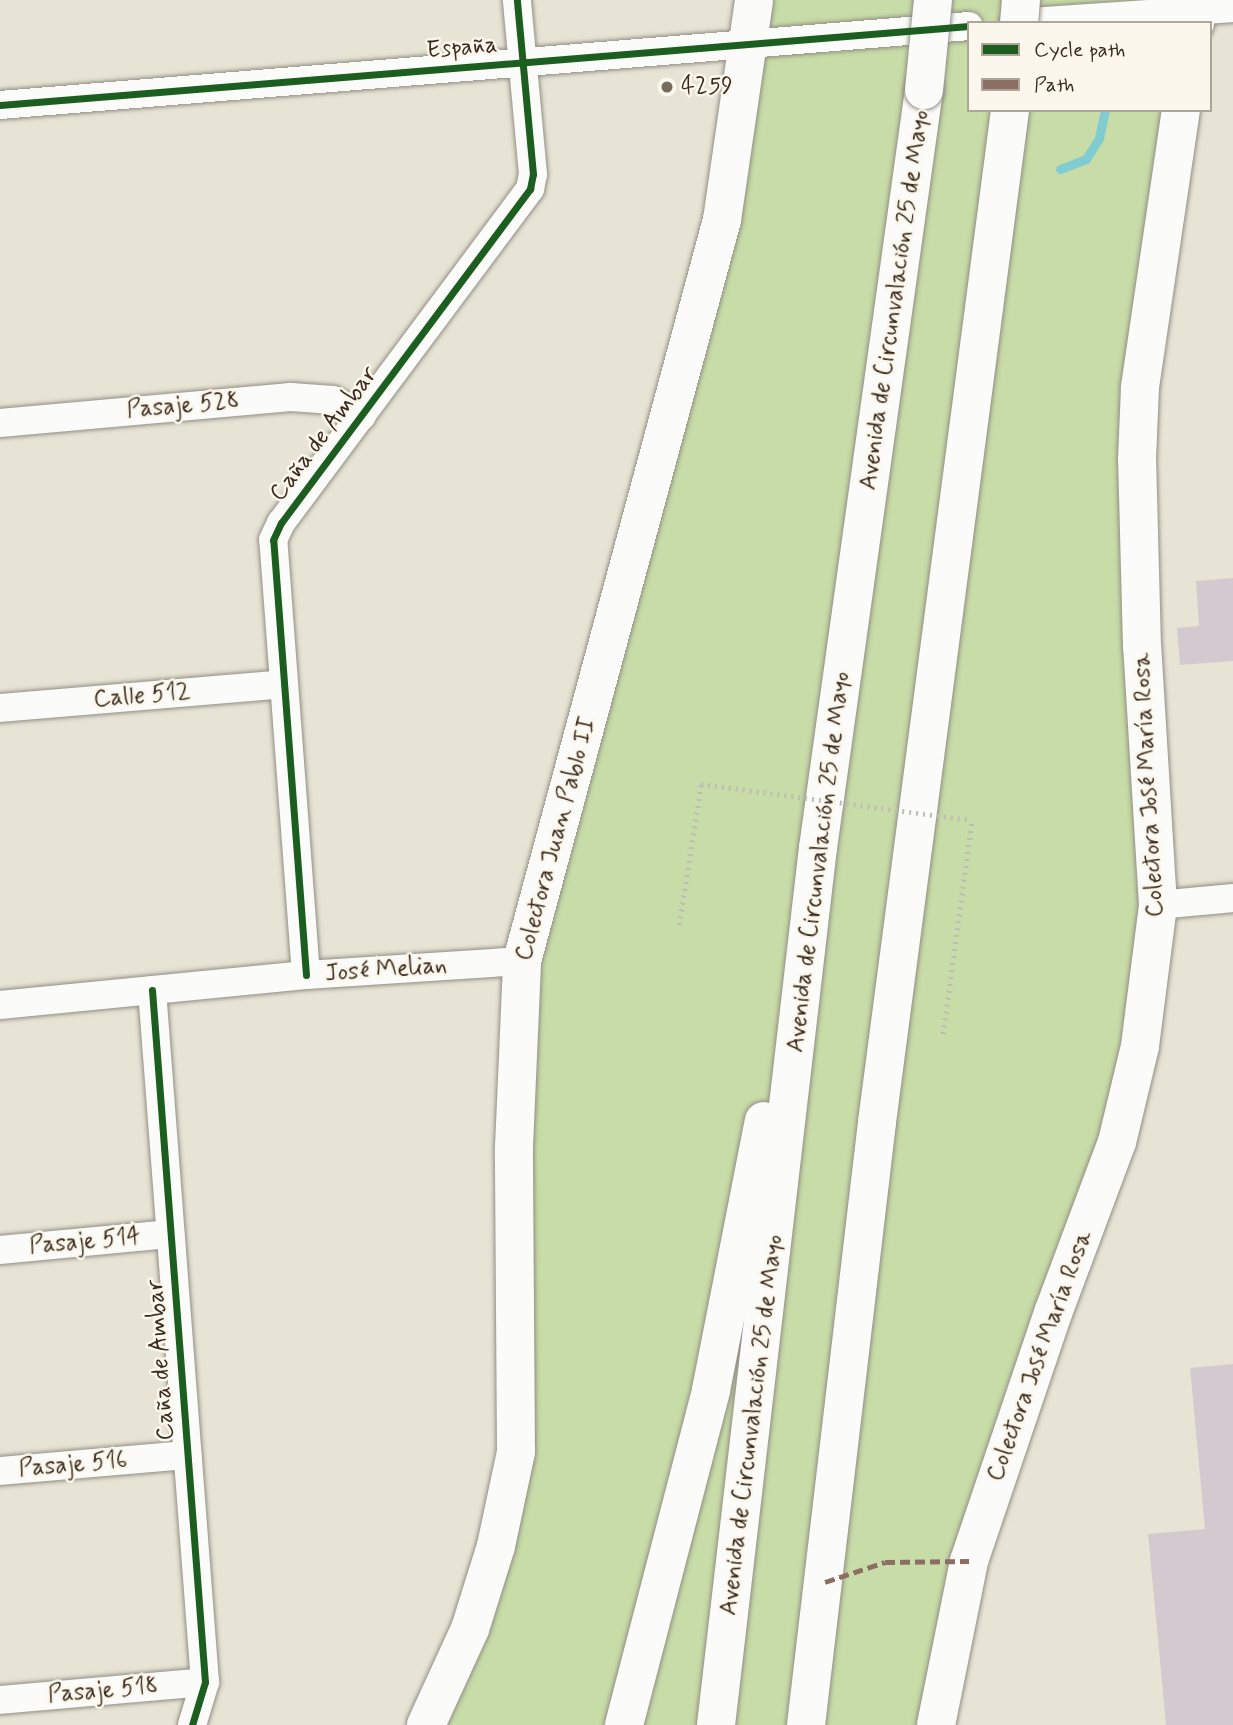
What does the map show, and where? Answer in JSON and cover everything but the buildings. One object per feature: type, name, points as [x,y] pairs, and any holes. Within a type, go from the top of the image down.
[{"type":"main road","name":"Colectora Juan Pablo II","points":[[426,1725],[470,1629],[496,1546],[516,1452],[514,1147],[522,961],[722,220],[754,0]]},
{"type":"main road","name":"Avenida de Circunvalación 25 de Mayo","points":[[716,1725],[818,848],[924,90],[933,0]]},
{"type":"main road","points":[[1017,21],[1021,0]]},
{"type":"main road","points":[[806,1725],[825,1582],[877,1122],[1010,112]]},
{"type":"main road","name":"Colectora José María Rosa","points":[[936,1725],[973,1549],[1132,1092],[1158,905],[1142,647],[1137,459],[1140,387],[1181,112]]},
{"type":"main road","points":[[624,1725],[711,1390],[818,848]]},
{"type":"main road","points":[[824,1725],[825,1582]]},
{"type":"street","name":"Caña de Ambar","points":[[306,975],[273,541],[281,523],[530,188],[517,0]]},
{"type":"street","points":[[1046,21],[1205,10]]},
{"type":"street","name":"España","points":[[0,105],[523,63],[749,41],[967,26]]},
{"type":"street","name":"Pasaje 528","points":[[0,423],[290,397],[333,400],[362,416]]},
{"type":"street","name":"Calle 512","points":[[0,708],[284,684]]},
{"type":"street","points":[[1158,905],[1233,898]]},
{"type":"street","name":"José Melian","points":[[0,1005],[306,975],[522,961]]},
{"type":"street","name":"Caña de Ambar","points":[[152,990],[205,1682],[192,1725]]},
{"type":"street","name":"Pasaje 514","points":[[0,1250],[170,1234]]},
{"type":"street","name":"Pasaje 516","points":[[0,1471],[187,1455]]},
{"type":"street","name":"Pasaje 518","points":[[0,1700],[205,1682]]},
{"type":"path","points":[[679,925],[701,784],[972,820],[943,1034]]},
{"type":"green space","points":[[754,0],[1197,0],[1195,21],[967,21],[967,112],[1181,112],[1140,387],[1151,973],[936,1725],[426,1725],[496,1546],[522,961],[722,220]]},
{"type":"waterway","points":[[1060,169],[1086,159],[1099,138],[1105,112]]},
{"type":"marked path","points":[[825,1582],[885,1562],[969,1561]]},
{"type":"cycle path","points":[[306,975],[273,540],[281,523],[530,189],[533,174],[517,0]]},
{"type":"cycle path","points":[[0,105],[967,26]]},
{"type":"cycle path","points":[[152,990],[205,1682],[192,1725]]},
{"type":"place","name":"4259","points":[[667,87]]}]
